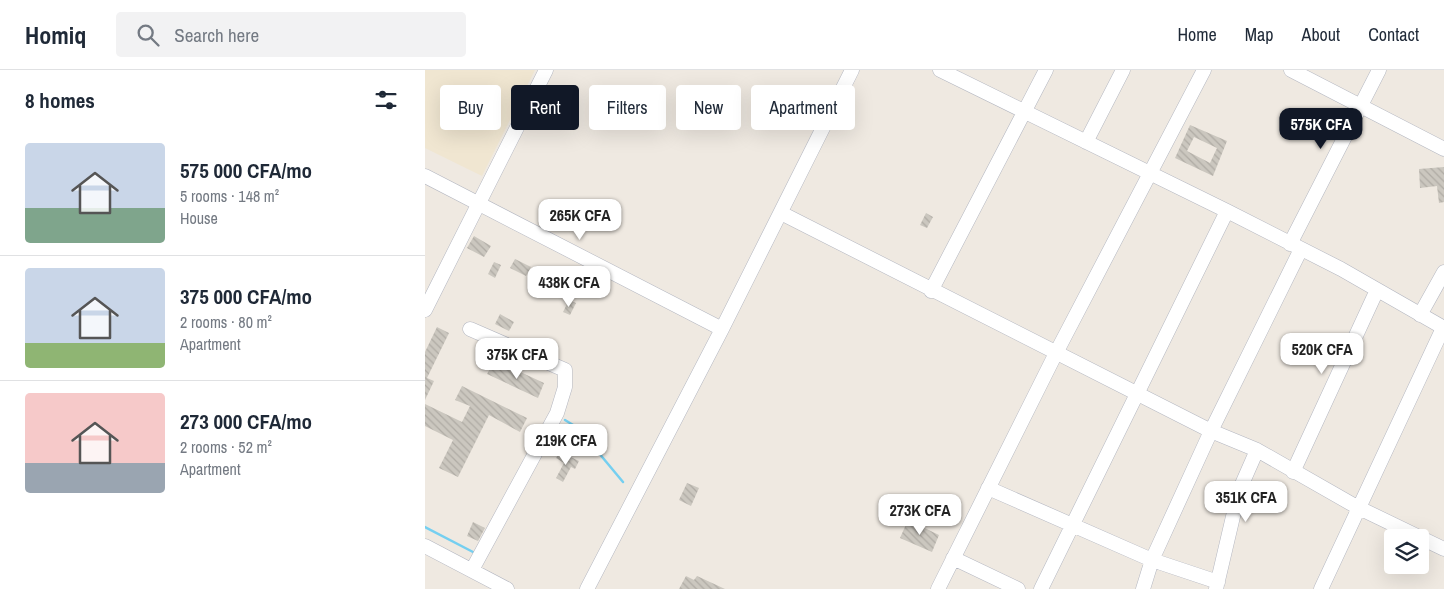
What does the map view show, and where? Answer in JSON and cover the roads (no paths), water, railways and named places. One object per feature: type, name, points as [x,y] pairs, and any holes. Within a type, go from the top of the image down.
[{"type":"street","points":[[425,310],[546,70]]},
{"type":"street","points":[[587,589],[722,329],[853,70]]},
{"type":"street","points":[[940,70],[1227,211],[1377,290],[1443,328],[1357,507],[1324,588]]},
{"type":"street","points":[[931,290],[1046,70]]},
{"type":"street","points":[[1086,142],[1123,70]]},
{"type":"street","points":[[938,589],[1056,353],[1204,70]]},
{"type":"street","points":[[1291,70],[1444,149]]},
{"type":"street","points":[[1143,589],[1152,560],[1361,106],[1375,71]]},
{"type":"street","points":[[425,176],[478,205],[722,329]]},
{"type":"street","points":[[1041,589],[1227,211]]},
{"type":"street","points":[[781,213],[1211,431],[1257,450],[1357,507],[1444,549]]},
{"type":"street","points":[[1420,315],[1444,272]]},
{"type":"street","points":[[1293,472],[1377,290]]},
{"type":"street","points":[[469,329],[565,370],[565,387],[557,413],[472,570]]},
{"type":"street","points":[[988,488],[1152,560],[1217,585],[1239,490],[1257,450]]},
{"type":"street","points":[[425,546],[507,589]]},
{"type":"street","points":[[953,558],[1018,589]]},
{"type":"waterway","points":[[565,420],[578,428],[623,482]]},
{"type":"waterway","points":[[425,527],[473,552]]}]
